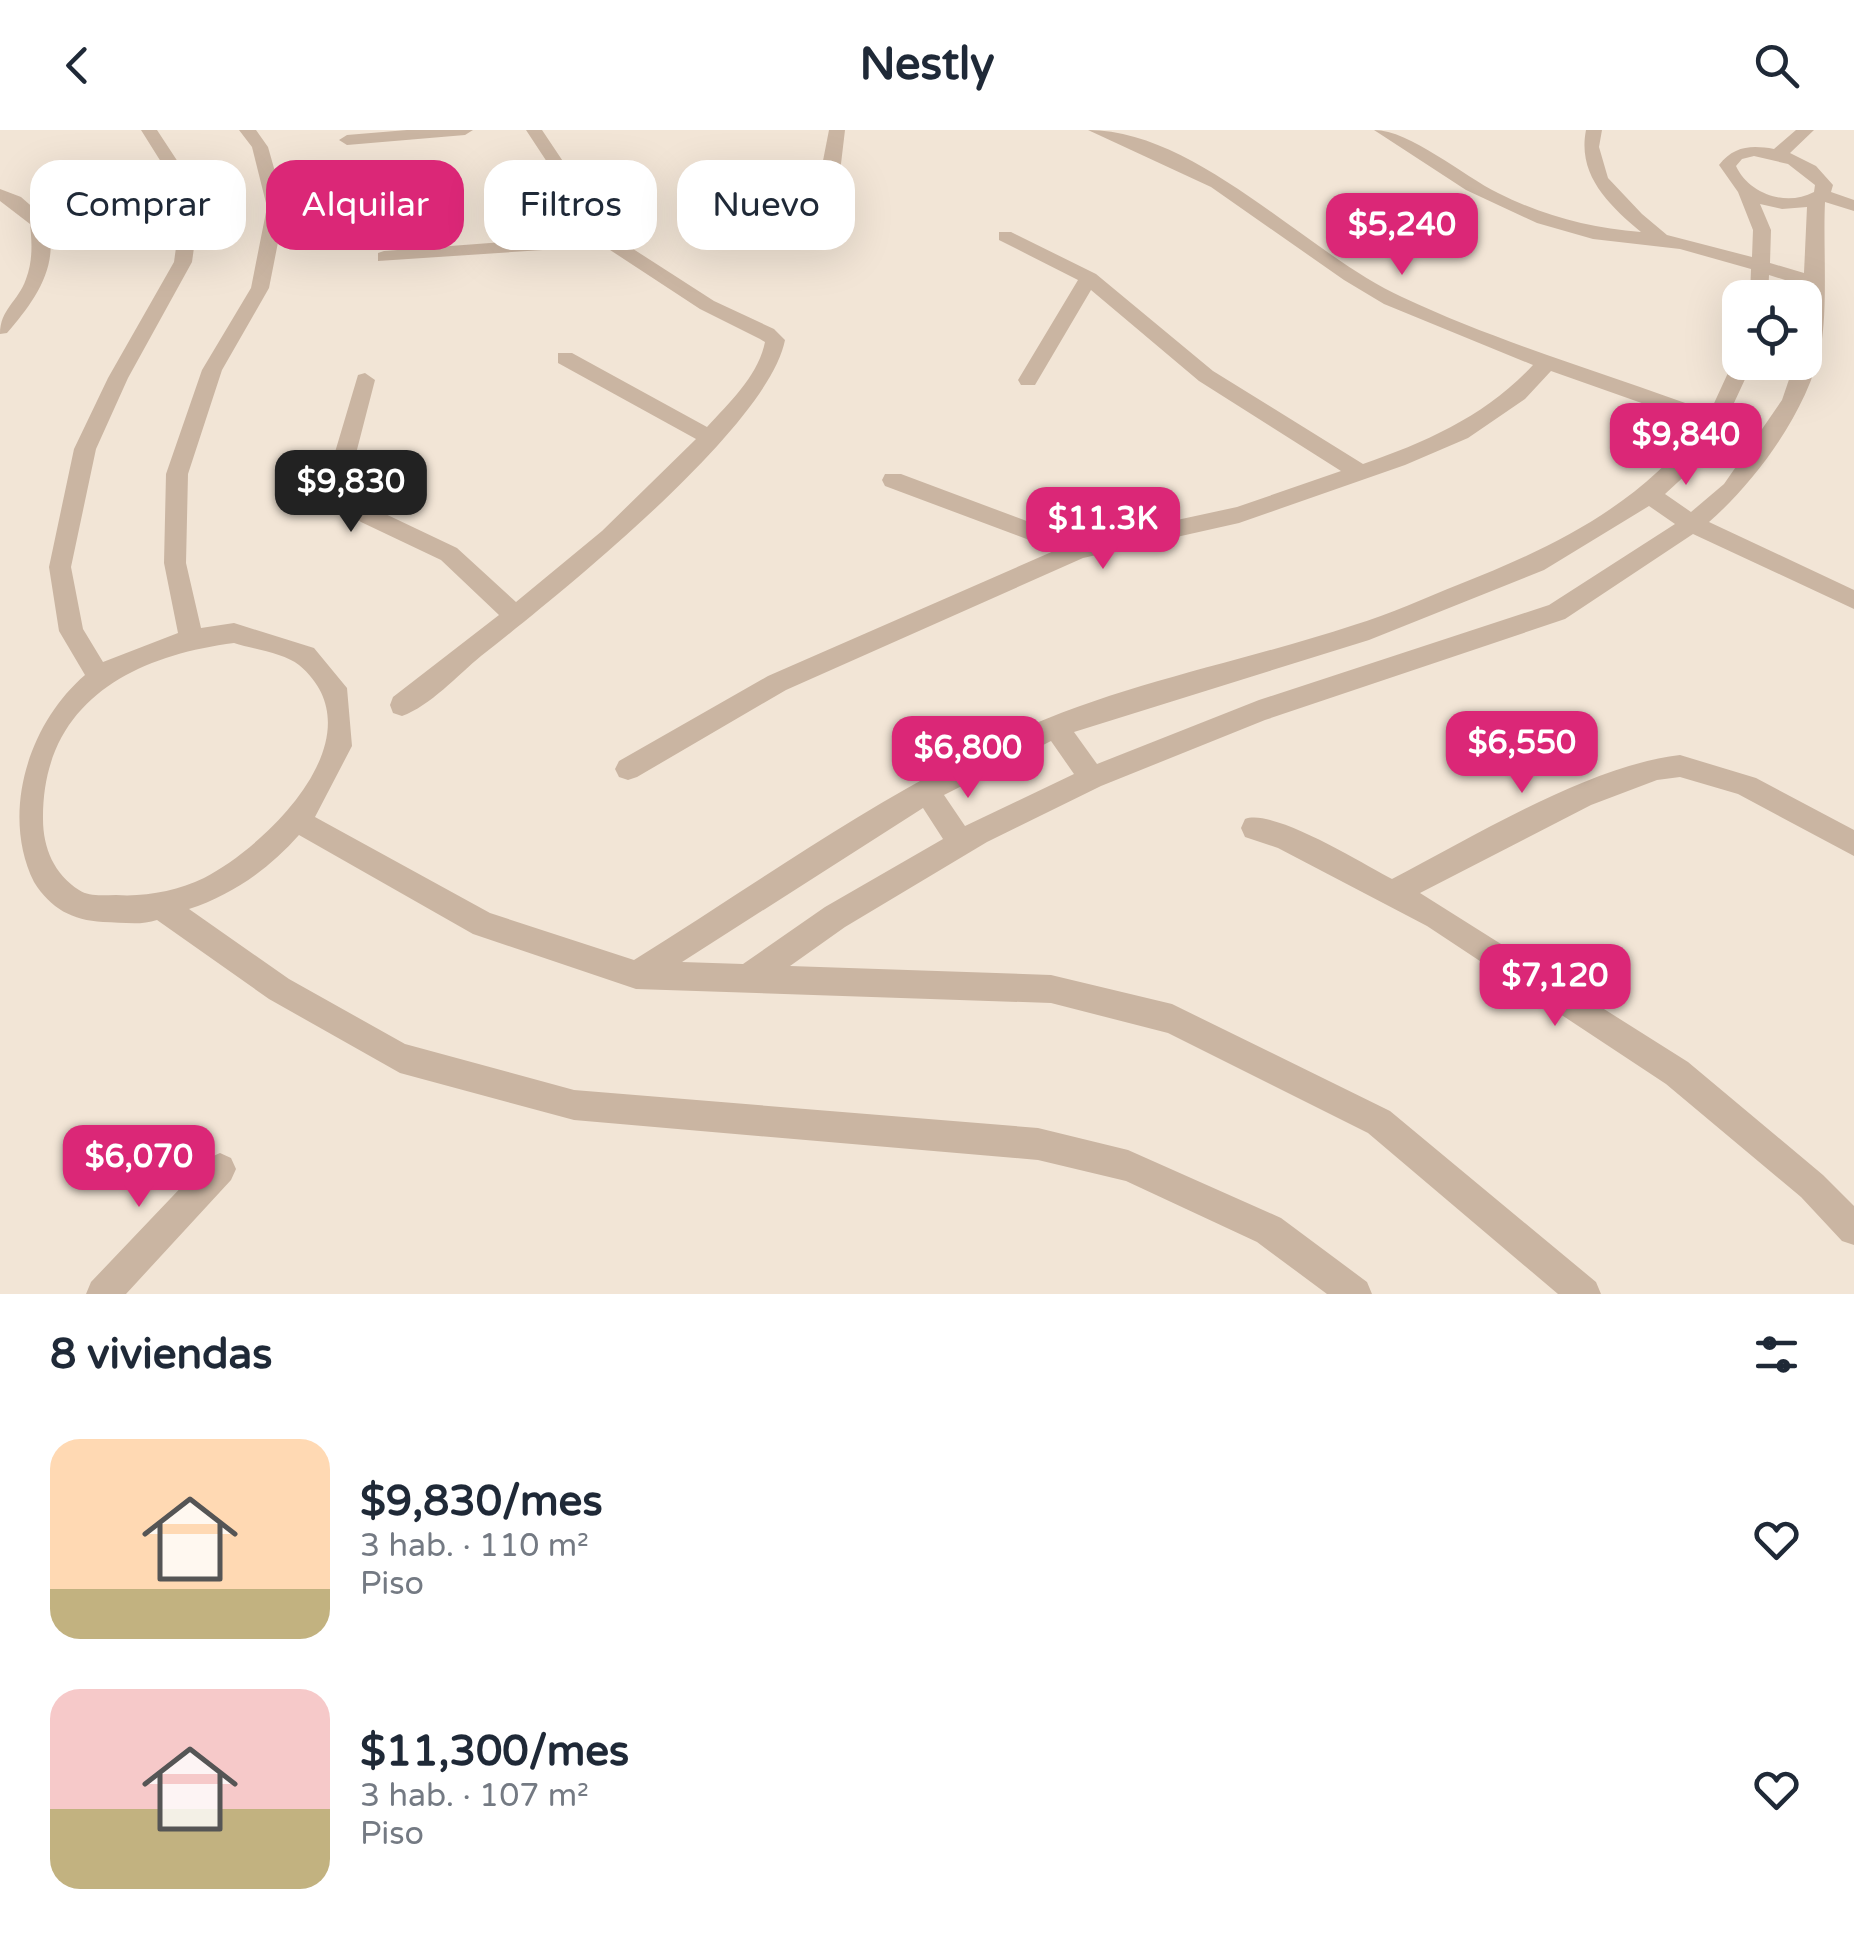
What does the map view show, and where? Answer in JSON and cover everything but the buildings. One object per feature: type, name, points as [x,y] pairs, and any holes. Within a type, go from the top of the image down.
[{"type":"street","points":[[99,677],[71,632],[60,568],[85,449],[118,378],[183,262],[192,198],[149,130]]},
{"type":"street","points":[[191,637],[175,563],[177,474],[212,370],[260,288],[276,207],[260,147],[247,130]]},
{"type":"street","points":[[347,140],[465,130]]},
{"type":"street","points":[[534,130],[554,160]]},
{"type":"street","points":[[832,160],[837,130]]},
{"type":"street","points":[[1096,130],[1155,150],[1232,192],[1388,298],[1548,361],[1716,420],[1767,443]]},
{"type":"street","points":[[1594,130],[1590,140],[1595,170],[1614,198],[1660,240]]},
{"type":"street","points":[[1779,154],[1806,130]]},
{"type":"street","points":[[1393,133],[1462,184],[1515,209],[1614,238],[1660,240],[1809,280]]},
{"type":"street","points":[[1816,280],[1819,198],[1824,184],[1816,172],[1779,154],[1754,151],[1736,155],[1727,165],[1731,178],[1747,192],[1771,201],[1796,204],[1819,198],[1854,206]]},
{"type":"street","points":[[1747,192],[1762,230],[1761,280]]},
{"type":"street","points":[[0,194],[16,201],[39,222],[42,248],[38,283],[0,328]]},
{"type":"street","points":[[1006,236],[1089,278],[1206,376],[1360,473]]},
{"type":"street","points":[[384,257],[484,249]]},
{"type":"street","points":[[402,705],[605,543],[710,438],[757,384],[775,340],[679,288],[622,250]]},
{"type":"street","points":[[1028,380],[1089,278]]},
{"type":"street","points":[[565,358],[710,438]]},
{"type":"street","points":[[628,769],[777,683],[1079,550],[1240,516],[1461,433],[1518,394],[1548,361]]},
{"type":"street","points":[[365,380],[342,469],[346,499],[370,516],[450,554],[516,616]]},
{"type":"street","points":[[636,974],[927,790],[1056,727],[1236,667],[1360,633],[1536,564],[1650,495],[1682,465],[1716,420],[1734,380]]},
{"type":"street","points":[[747,979],[836,917],[961,843],[1092,778],[1259,711],[1557,612],[1692,524],[1732,490],[1767,443],[1792,401],[1799,380]]},
{"type":"street","points":[[893,480],[1079,550]]},
{"type":"street","points":[[1650,495],[1692,524],[1854,600]]},
{"type":"street","points":[[234,633],[273,638],[305,652],[328,675],[341,706],[340,743],[326,782],[300,822],[245,868],[214,888],[162,906],[100,913],[50,899],[16,868],[4,832],[4,792],[28,749],[59,710],[99,677],[144,653],[191,637],[234,633]]},
{"type":"street","points":[[1056,727],[1092,778]]},
{"type":"street","points":[[1392,893],[1518,829],[1647,771],[1675,765],[1715,772],[1854,844]]},
{"type":"street","points":[[927,790],[961,843]]},
{"type":"street","points":[[300,822],[483,924],[636,974],[1051,989],[1172,1019],[1379,1122],[1584,1294]]},
{"type":"street","points":[[1254,828],[1285,838],[1437,916],[1676,1074],[1812,1186],[1854,1229]]},
{"type":"street","points":[[162,906],[279,990],[400,1058],[574,1105],[1038,1144],[1128,1166],[1270,1230],[1355,1294]]},
{"type":"street","points":[[103,1294],[220,1169]]}]
